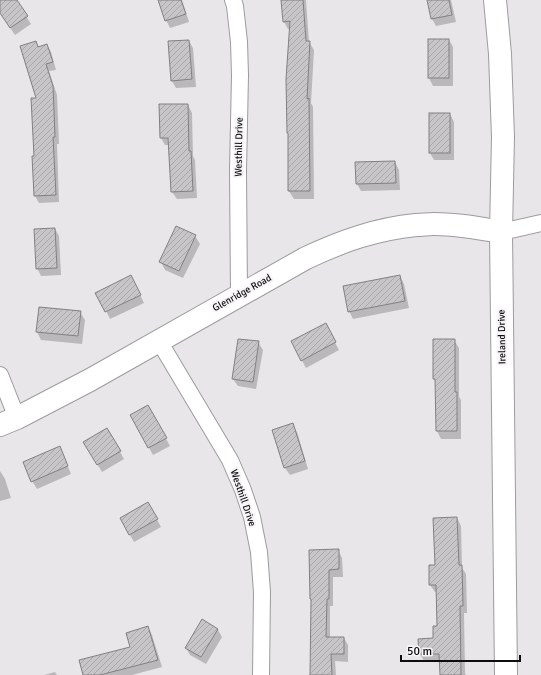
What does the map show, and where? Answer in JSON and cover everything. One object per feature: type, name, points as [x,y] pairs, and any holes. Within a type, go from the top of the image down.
[{"type":"main road","name":"Ireland Drive","points":[[496,0],[500,54],[503,137],[501,232],[506,675]]},
{"type":"main road","name":"Glenridge Road","points":[[9,421],[90,380],[239,295],[306,258],[332,246],[366,234],[401,226],[434,224],[466,226],[501,232]]},
{"type":"street","name":"Westhill Drive","points":[[233,0],[239,42],[240,74],[238,170],[239,295]]},
{"type":"street","points":[[501,232],[541,223]]},
{"type":"street","name":"Westhill Drive","points":[[159,341],[230,460],[243,490],[252,517],[259,552],[262,592],[261,675]]},
{"type":"street","points":[[0,375],[9,421]]},
{"type":"building","points":[[0,0],[17,0],[28,16],[10,28],[0,13]]},
{"type":"building","points":[[158,0],[181,0],[186,14],[165,21]]},
{"type":"building","points":[[281,0],[303,0],[306,41],[310,41],[307,99],[309,98],[310,191],[288,191],[286,79],[290,21],[283,22]]},
{"type":"building","points":[[427,0],[449,0],[452,15],[431,19]]},
{"type":"building","points":[[428,39],[449,39],[449,78],[428,78]]},
{"type":"building","points":[[189,40],[192,79],[171,81],[168,41]]},
{"type":"building","points":[[36,41],[38,47],[47,44],[53,62],[46,64],[53,86],[55,137],[53,137],[56,195],[34,196],[32,156],[34,156],[31,98],[36,98],[20,46]]},
{"type":"building","points":[[159,104],[188,104],[189,151],[191,151],[193,191],[171,192],[168,138],[160,138]]},
{"type":"building","points":[[429,113],[450,113],[450,153],[429,153]]},
{"type":"building","points":[[395,161],[396,183],[356,184],[355,162]]},
{"type":"building","points":[[176,226],[196,235],[179,271],[159,262]]},
{"type":"building","points":[[55,228],[57,268],[36,269],[34,229]]},
{"type":"building","points":[[131,275],[141,295],[105,312],[95,293]]},
{"type":"building","points":[[400,275],[405,301],[348,312],[343,286]]},
{"type":"building","points":[[39,307],[81,311],[78,336],[36,332]]},
{"type":"building","points":[[326,323],[336,342],[301,361],[291,341]]},
{"type":"building","points":[[238,339],[259,341],[253,382],[232,379]]},
{"type":"building","points":[[433,339],[455,339],[457,431],[436,431],[435,379],[433,379]]},
{"type":"building","points":[[148,405],[167,438],[148,448],[130,415]]},
{"type":"building","points":[[293,423],[305,461],[284,468],[272,430]]},
{"type":"building","points":[[107,428],[121,451],[97,465],[83,442]]},
{"type":"building","points":[[60,446],[68,466],[31,482],[23,462]]},
{"type":"building","points":[[148,502],[158,519],[129,535],[120,518]]},
{"type":"building","points":[[457,517],[459,565],[462,565],[463,606],[460,606],[461,675],[440,675],[439,654],[419,654],[418,639],[433,638],[433,626],[437,626],[436,585],[429,585],[429,565],[435,565],[433,518]]},
{"type":"building","points":[[339,549],[339,569],[329,570],[329,599],[327,599],[326,637],[344,637],[344,654],[331,654],[332,675],[310,675],[311,599],[309,550]]},
{"type":"building","points":[[202,619],[218,629],[201,657],[185,648]]},
{"type":"building","points":[[148,626],[158,660],[100,675],[83,675],[79,660],[130,647],[126,633]]}]
